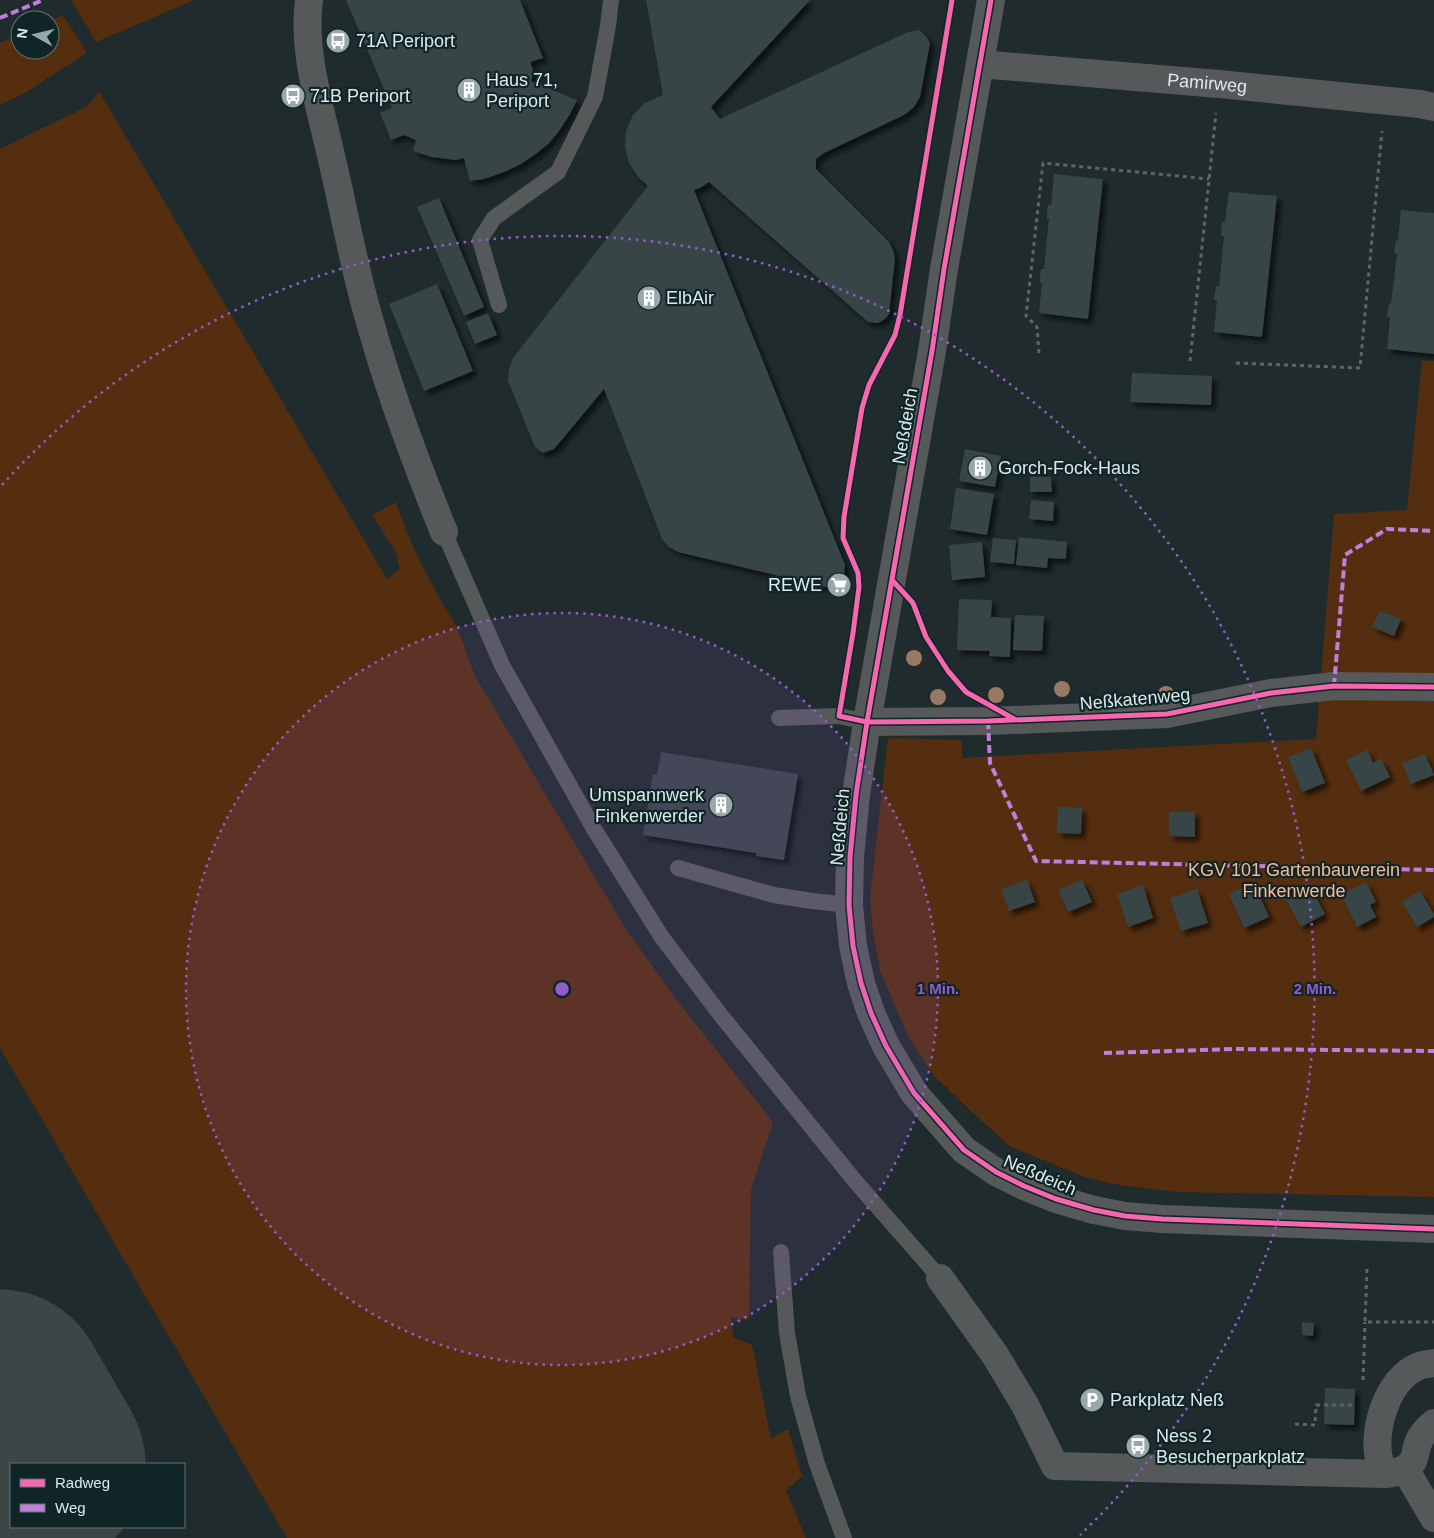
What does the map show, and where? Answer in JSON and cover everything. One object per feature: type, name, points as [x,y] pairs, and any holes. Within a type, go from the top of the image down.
[{"type":"street","points":[[309,0],[307,15],[309,50],[347,232],[369,321],[395,402],[444,532]]},
{"type":"street","name":"Neßdeich","points":[[991,0],[856,795],[848,905],[853,946],[861,983],[871,1013],[886,1046],[914,1093],[964,1150],[996,1172],[1056,1199],[1094,1210],[1125,1216],[1434,1229]]},
{"type":"street","name":"Pamirweg","points":[[980,64],[1219,84],[1385,100],[1434,107]]},
{"type":"street","name":"Neßkatenweg","points":[[867,722],[988,721],[1167,714],[1271,694],[1334,686],[1434,687]]},
{"type":"street","points":[[940,1278],[995,1355],[1025,1405],[1055,1466],[1395,1471],[1413,1460],[1422,1436],[1434,1423]]},
{"type":"street","points":[[1434,1363],[1419,1366],[1405,1374],[1395,1386],[1380,1419],[1378,1438],[1379,1458],[1395,1471],[1434,1518]]},
{"type":"lane","points":[[499,305],[480,240],[494,218],[558,172],[595,97],[611,0]]},
{"type":"lane","points":[[444,532],[502,666],[594,829],[661,936],[725,1020],[855,1181],[940,1278]]},
{"type":"lane","points":[[779,718],[839,716],[867,722]]},
{"type":"lane","points":[[678,868],[774,895],[848,905]]},
{"type":"lane","points":[[781,1252],[787,1333],[798,1396],[817,1464],[844,1538]]},
{"type":"path","points":[[1190,361],[1219,84]]},
{"type":"path","points":[[1236,363],[1360,368],[1385,100]]},
{"type":"path","points":[[1039,354],[1037,327],[1026,316],[1043,163],[1209,179]]},
{"type":"path","points":[[1362,1387],[1367,1269]]},
{"type":"path","points":[[1365,1322],[1434,1322]]},
{"type":"path","points":[[1295,1424],[1315,1425],[1316,1405],[1362,1406]]},
{"type":"green space","points":[[71,0],[194,0],[96,42]]},
{"type":"green space","points":[[63,15],[87,53],[23,94],[0,105],[0,43],[10,38],[10,60],[60,60],[60,16]]},
{"type":"green space","points":[[99,91],[387,579],[400,569],[396,552],[372,515],[396,502],[418,557],[456,625],[475,676],[627,931],[679,1003],[773,1122],[751,1190],[749,1320],[730,1317],[734,1338],[752,1345],[771,1439],[788,1429],[802,1476],[786,1491],[806,1538],[287,1538],[0,1048],[0,149],[88,106]]},
{"type":"green space","name":"KGV 101 Gartenbauverein Finkenwerde","points":[[1422,360],[1434,361],[1434,1197],[1178,1192],[1119,1185],[1085,1177],[1011,1147],[934,1076],[909,1038],[880,970],[873,932],[870,898],[888,738],[962,740],[962,758],[1316,739],[1334,514],[1407,510]]},
{"type":"building","name":"Haus 71, Periport","points":[[346,0],[520,0],[543,58],[530,62],[534,72],[531,81],[577,100],[559,131],[537,153],[521,164],[504,172],[484,179],[470,181],[464,158],[456,160],[431,157],[413,151],[416,140],[404,135],[391,140],[380,113],[392,108]]},
{"type":"building","name":"ElbAir","points":[[646,0],[810,0],[711,107],[720,119],[908,32],[919,30],[930,43],[920,97],[914,107],[904,115],[824,153],[816,159],[816,169],[889,242],[893,250],[895,258],[889,314],[885,319],[878,323],[868,322],[709,182],[694,190],[845,565],[844,577],[839,585],[830,588],[678,552],[669,547],[662,539],[604,389],[554,449],[543,453],[535,447],[508,381],[513,358],[648,186],[638,177],[629,163],[625,147],[626,131],[633,115],[645,103],[663,95]]},
{"type":"building","points":[[1054,174],[1103,179],[1088,319],[1039,313],[1042,283],[1040,283],[1040,276],[1041,269],[1044,269],[1049,219],[1047,219],[1047,211],[1048,205],[1051,205]]},
{"type":"building","points":[[1229,192],[1277,196],[1262,337],[1214,332],[1217,300],[1214,300],[1216,286],[1219,287],[1224,237],[1221,236],[1222,222],[1225,222]]},
{"type":"building","points":[[439,198],[484,307],[464,316],[417,207]]},
{"type":"building","points":[[1401,210],[1434,213],[1434,354],[1387,349],[1390,318],[1387,317],[1389,303],[1391,304],[1397,254],[1394,253],[1396,240],[1398,241]]},
{"type":"building","points":[[437,284],[473,371],[424,391],[389,304]]},
{"type":"building","points":[[488,313],[497,335],[475,344],[466,322]]},
{"type":"building","points":[[1132,373],[1212,376],[1211,405],[1130,402]]},
{"type":"building","name":"Gorch-Fock-Haus","points":[[965,449],[1001,456],[995,487],[959,481]]},
{"type":"building","points":[[1030,477],[1051,477],[1052,492],[1030,492]]},
{"type":"building","points":[[956,488],[994,494],[987,535],[950,529]]},
{"type":"building","points":[[1031,500],[1054,502],[1053,521],[1029,519]]},
{"type":"building","points":[[1019,537],[1067,542],[1066,559],[1048,558],[1047,568],[1016,565]]},
{"type":"building","points":[[993,538],[1016,540],[1014,564],[990,562]]},
{"type":"building","points":[[982,542],[985,577],[952,580],[949,545]]},
{"type":"building","points":[[959,599],[992,600],[991,617],[1011,618],[1010,657],[989,656],[990,651],[957,650]]},
{"type":"building","points":[[1380,611],[1401,619],[1394,636],[1372,627]]},
{"type":"building","points":[[1015,615],[1044,616],[1042,651],[1013,650]]},
{"type":"building","points":[[1311,748],[1325,783],[1302,792],[1288,757]]},
{"type":"building","points":[[1367,750],[1373,763],[1381,759],[1390,777],[1361,791],[1346,760]]},
{"type":"building","name":"Umspannwerk Finkenwerder","points":[[661,752],[798,774],[784,860],[756,856],[756,853],[643,835],[653,774],[657,775]]},
{"type":"building","points":[[1425,754],[1434,775],[1411,784],[1402,763]]},
{"type":"building","points":[[1058,807],[1082,808],[1081,834],[1057,833]]},
{"type":"building","points":[[1169,812],[1195,812],[1195,837],[1169,836]]},
{"type":"building","points":[[1027,880],[1035,902],[1009,911],[1001,889]]},
{"type":"building","points":[[1082,880],[1092,902],[1068,912],[1058,890]]},
{"type":"building","points":[[1366,882],[1376,902],[1370,905],[1376,917],[1357,927],[1341,895]]},
{"type":"building","points":[[1254,883],[1269,917],[1244,928],[1229,894]]},
{"type":"building","points":[[1308,883],[1325,914],[1301,927],[1284,896]]},
{"type":"building","points":[[1143,885],[1153,918],[1128,927],[1117,894]]},
{"type":"building","points":[[1197,889],[1208,923],[1181,931],[1170,898]]},
{"type":"building","points":[[1420,891],[1434,917],[1417,927],[1402,902]]},
{"type":"building","points":[[1302,1322],[1314,1323],[1313,1336],[1302,1335]]},
{"type":"building","points":[[1325,1388],[1355,1389],[1354,1425],[1324,1424]]},
{"type":"runway","points":[[0,1395],[39,1463]]},
{"type":"marked path","points":[[0,18],[43,0]]},
{"type":"marked path","points":[[1334,686],[1345,555],[1387,529],[1434,531]]},
{"type":"marked path","points":[[988,721],[990,763],[1036,861],[1434,870]]},
{"type":"marked path","points":[[1104,1053],[1234,1049],[1434,1051]]},
{"type":"cycle path","points":[[952,0],[900,315],[895,335],[869,385],[862,408],[844,517],[843,538],[858,573],[859,587],[839,716],[867,722],[988,721],[1167,714],[1271,693],[1334,686],[1434,687]]},
{"type":"cycle path","points":[[991,0],[856,795],[850,857],[849,905],[853,946],[861,983],[871,1013],[886,1046],[914,1093],[964,1150],[996,1172],[1056,1199],[1094,1210],[1125,1216],[1162,1219],[1434,1229]]},
{"type":"cycle path","points":[[892,580],[913,603],[926,637],[948,671],[966,692],[1016,720]]},
{"type":"place","name":"71A Periport","points":[[338,41]]},
{"type":"place","name":"Haus 71, Periport","points":[[469,90]]},
{"type":"place","name":"71B Periport","points":[[293,96]]},
{"type":"place","name":"ElbAir","points":[[649,298]]},
{"type":"place","name":"Gorch-Fock-Haus","points":[[980,468]]},
{"type":"place","name":"REWE","points":[[839,585]]},
{"type":"place","name":"Umspannwerk Finkenwerder","points":[[721,805]]},
{"type":"place","name":"Parkplatz Neß","points":[[1092,1400]]},
{"type":"place","name":"Ness 2 Besucherparkplatz","points":[[1138,1446]]}]
